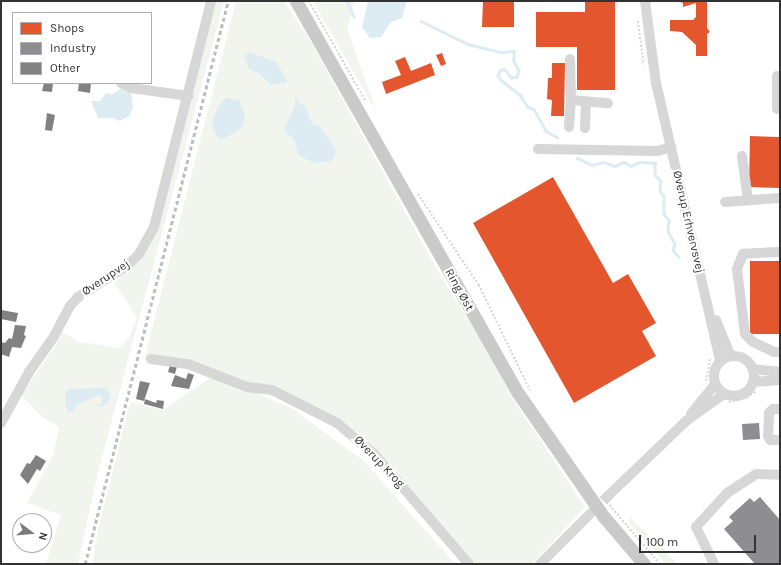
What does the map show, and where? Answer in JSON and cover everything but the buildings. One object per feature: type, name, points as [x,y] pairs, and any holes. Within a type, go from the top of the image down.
[{"type":"main road","name":"Ring Øst","points":[[296,1],[514,387],[604,517],[644,564]]},
{"type":"street","name":"Øverupvej","points":[[1,422],[29,372],[53,338],[70,306],[78,297],[128,265],[147,240],[162,204],[211,1]]},
{"type":"street","name":"Øverup Erhvervsvej","points":[[645,1],[656,83],[720,361]]},
{"type":"street","points":[[569,127],[571,100],[570,59]]},
{"type":"street","points":[[776,76],[777,109]]},
{"type":"street","points":[[124,84],[131,88],[188,96]]},
{"type":"street","points":[[571,100],[608,103]]},
{"type":"street","points":[[585,128],[586,102]]},
{"type":"street","points":[[538,149],[658,151],[671,147]]},
{"type":"street","points":[[742,156],[748,200]]},
{"type":"street","points":[[724,202],[780,198]]},
{"type":"street","points":[[778,252],[743,254],[737,268],[745,334],[753,342],[774,352],[780,352]]},
{"type":"street","name":"Øverup Erhvervsvej","points":[[706,296],[730,355]]},
{"type":"street","points":[[754,369],[754,382],[750,389],[738,396],[724,394],[715,384],[714,372],[720,361],[730,355],[742,356],[754,369],[780,372]]},
{"type":"street","name":"Øverup Krog","points":[[151,359],[188,364],[247,387],[272,390],[314,409],[337,423],[374,454],[469,564]]},
{"type":"street","points":[[754,382],[780,380]]},
{"type":"street","points":[[686,421],[715,384]]},
{"type":"street","points":[[607,496],[686,421],[724,394]]},
{"type":"street","points":[[780,409],[773,409],[769,413],[768,436],[770,440],[780,440]]},
{"type":"street","points":[[714,564],[696,527],[727,493],[756,474],[780,475]]},
{"type":"street","points":[[540,564],[590,514]]},
{"type":"path","points":[[309,1],[369,107]]},
{"type":"path","points":[[415,190],[479,285],[530,392]]},
{"type":"path","points":[[607,496],[660,564]]},
{"type":"shaded area","points":[[214,1],[224,1],[98,472],[78,564],[46,564],[49,553],[52,553],[52,544],[61,515],[27,503],[53,455],[59,427],[42,417],[21,395],[56,345],[61,331],[79,342],[119,348],[129,338],[137,318],[114,282],[134,264],[143,252]]},
{"type":"shaded area","points":[[236,1],[284,1],[311,42],[439,273],[488,351],[511,396],[585,507],[532,564],[475,564],[387,462],[362,436],[340,420],[206,367],[144,360]]},
{"type":"shaded area","points":[[313,1],[355,1],[347,29],[377,113]]},
{"type":"shaded area","points":[[368,1],[407,1],[402,18],[391,22],[381,37],[370,38],[362,27]]},
{"type":"shaded area","points":[[249,52],[276,62],[288,82],[271,85],[260,74],[249,69],[244,57]]},
{"type":"shaded area","points":[[120,89],[131,93],[133,108],[130,115],[120,121],[112,118],[98,118],[91,101],[100,101],[106,93],[112,94]]},
{"type":"shaded area","points":[[295,96],[300,104],[305,106],[312,124],[319,126],[336,151],[332,161],[314,163],[298,155],[293,138],[286,132],[285,127],[295,106]]},
{"type":"shaded area","points":[[226,98],[239,100],[245,114],[243,125],[239,130],[221,140],[216,135],[212,122],[217,108]]},
{"type":"shaded area","points":[[214,375],[291,408],[364,461],[455,564],[92,564],[100,521],[130,402],[163,410]]},
{"type":"shaded area","points":[[104,388],[107,390],[111,398],[102,407],[96,405],[101,405],[102,397],[98,395],[77,405],[74,411],[68,412],[66,408],[65,395],[68,389]]},
{"type":"shaded area","points":[[629,516],[678,564],[666,564],[631,525]]},
{"type":"waterway","points":[[347,1],[354,16]]},
{"type":"waterway","points":[[421,21],[468,44],[501,52],[514,51],[514,61],[519,71],[517,77],[511,78],[505,70],[501,70],[498,75],[501,80],[520,95],[528,107],[534,109],[546,131],[557,137]]},
{"type":"waterway","points":[[577,158],[592,165],[603,162],[615,166],[624,162],[631,166],[640,162],[655,163],[655,175],[661,181],[660,191],[664,196],[664,214],[669,220],[668,231],[675,244],[673,250],[679,257]]},
{"type":"tunnel","points":[[593,512],[610,494]]},
{"type":"railway","points":[[85,564],[228,1]]}]
